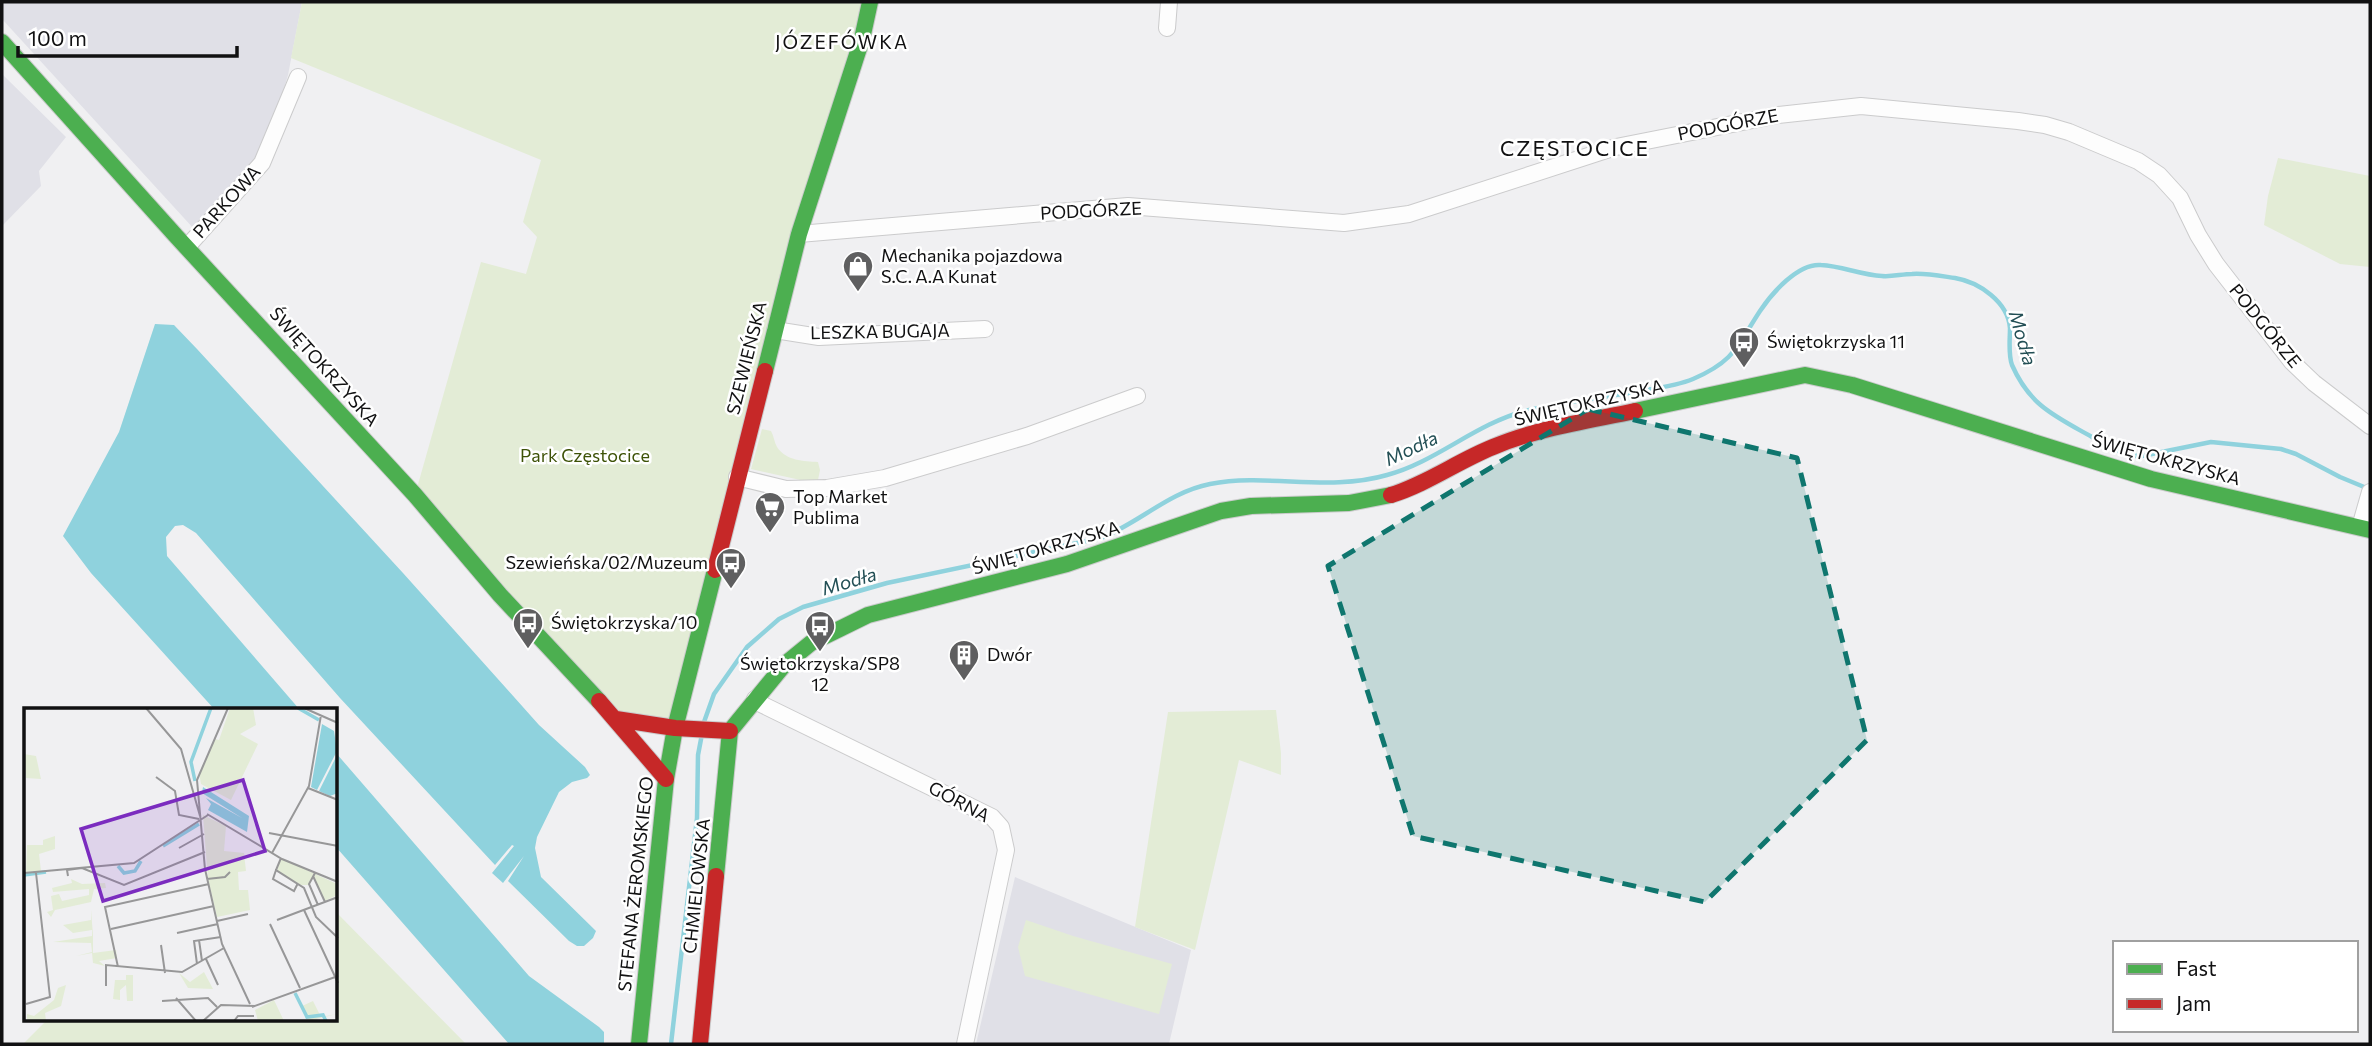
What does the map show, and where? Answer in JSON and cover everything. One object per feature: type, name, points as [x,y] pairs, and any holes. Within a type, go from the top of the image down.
[{"type":"street","name":"SZEWIEŃSKA","points":[[683,728],[737,477],[799,234],[862,39],[870,2]]},
{"type":"street","points":[[1167,28],[1169,2]]},
{"type":"street","name":"ŚWIĘTOKRZYSKA","points":[[2,42],[405,485],[500,595],[616,719],[666,779]]},
{"type":"street","name":"PARKOWA","points":[[187,247],[262,163],[298,77]]},
{"type":"street","name":"PODGÓRZE","points":[[799,234],[1129,206],[1344,223],[1409,214],[1616,147],[1777,114],[1861,106],[2018,121],[2069,132],[2138,161],[2159,175],[2180,198],[2216,264],[2292,362],[2314,383],[2370,426]]},
{"type":"street","name":"LESZKA BUGAJA","points":[[775,330],[819,337],[985,329]]},
{"type":"street","name":"ŚWIĘTOKRZYSKA","points":[[730,731],[784,665],[811,643],[868,615],[1067,564],[1221,511],[1251,506],[1349,503],[1384,497],[1406,490],[1492,447],[1524,435],[1805,375],[1852,385],[2151,479],[2365,524]]},
{"type":"street","points":[[737,477],[786,489],[827,488],[885,478],[1013,440],[1137,396]]},
{"type":"street","points":[[2365,524],[2370,492]]},
{"type":"street","name":"GÓRNA","points":[[755,699],[992,817],[1001,827],[1006,850],[965,1044]]},
{"type":"street","points":[[616,719],[730,731]]},
{"type":"street","name":"STEFANA ŻEROMSKIEGO","points":[[639,1044],[666,779],[683,728]]},
{"type":"street","name":"CHMIELOWSKA","points":[[700,1044],[730,731]]},
{"type":"highlighted area","points":[[1588,409],[1797,458],[1867,740],[1705,902],[1413,836],[1328,566]]},
{"type":"shaded area","points":[[2,2],[302,2],[288,75],[271,132],[261,154],[194,229],[2,19]]},
{"type":"shaded area","points":[[2,74],[66,137],[39,171],[41,186],[2,226]]},
{"type":"shaded area","points":[[1015,877],[1191,950],[1169,1044],[976,1044]]},
{"type":"green space","name":"Park Częstocice","points":[[302,2],[870,2],[675,728],[616,719],[415,495],[481,262],[526,274],[537,237],[523,222],[541,160],[291,58]]},
{"type":"green space","points":[[2278,158],[2370,176],[2370,267],[2340,264],[2264,225]]},
{"type":"green space","points":[[762,429],[771,431],[777,447],[785,455],[818,462],[818,480],[805,481],[751,469]]},
{"type":"green space","points":[[1276,710],[1281,775],[1239,760],[1195,950],[1135,927],[1168,712]]},
{"type":"green space","points":[[338,914],[466,1044],[23,1044],[46,1021],[338,1021]]},
{"type":"green space","points":[[1026,920],[1172,964],[1159,1014],[1025,976],[1018,947]]},
{"type":"water","points":[[155,324],[174,325],[539,725],[585,767],[590,775],[587,778],[572,782],[559,792],[537,837],[535,848],[541,877],[596,931],[593,938],[584,946],[577,946],[569,941],[508,881],[524,856],[503,883],[492,873],[514,846],[512,845],[495,865],[340,698],[196,533],[183,525],[175,526],[166,537],[167,556],[298,708],[213,708],[91,573],[63,536],[119,432]]},
{"type":"water","points":[[338,755],[529,976],[604,1032],[604,1044],[509,1044],[338,849]]},
{"type":"waterway","name":"Modła","points":[[704,722],[714,694],[747,647],[779,619],[803,607],[887,583],[1101,538],[1181,494],[1210,484],[1254,480],[1365,480],[1405,469],[1489,425],[1525,411],[1687,381],[1727,359],[1779,288],[1795,274],[1812,266],[1829,266],[1882,276],[1917,274],[1955,278],[1982,289],[1998,302],[2008,319],[2012,365],[2027,391],[2055,416],[2122,453],[2142,456],[2211,442],[2281,449],[2369,489]]},
{"type":"waterway","name":"Modła","points":[[671,1044],[697,818],[698,755],[702,734]]},
{"type":"traffic: fast","points":[[765,371],[799,234],[862,39],[870,2]]},
{"type":"traffic: fast","points":[[2,42],[176,236],[415,495],[500,595],[599,701]]},
{"type":"traffic: fast","points":[[1635,411],[1805,375],[1852,385],[2151,479],[2370,530]]},
{"type":"traffic: fast","points":[[730,731],[784,665],[811,643],[868,615],[1067,564],[1221,511],[1251,506],[1349,503],[1391,495]]},
{"type":"traffic: fast","points":[[639,1044],[666,779],[675,728],[715,570]]},
{"type":"traffic: fast","points":[[716,876],[730,731]]},
{"type":"traffic: jam","points":[[715,570],[765,371]]},
{"type":"traffic: jam","points":[[1391,495],[1510,440],[1635,411]]},
{"type":"traffic: jam","points":[[599,701],[666,779]]},
{"type":"traffic: jam","points":[[616,719],[675,728],[730,731]]},
{"type":"traffic: jam","points":[[700,1044],[716,876]]},
{"type":"place","name":"Mechanika pojazdowa S.C. A.A Kunat","points":[[858,293]]},
{"type":"place","name":"Świętokrzyska 11","points":[[1744,369]]},
{"type":"place","name":"Top Market Publima","points":[[770,534]]},
{"type":"place","name":"Szewieńska/02/Muzeum","points":[[731,590]]},
{"type":"place","name":"Świętokrzyska/10","points":[[528,650]]},
{"type":"place","name":"Świętokrzyska/SP8 12","points":[[820,653]]},
{"type":"place","name":"Dwór","points":[[964,682]]},
{"type":"district","name":"JÓZEFÓWKA","points":[[842,42]]},
{"type":"district","name":"CZĘSTOCICE","points":[[1575,149]]}]
